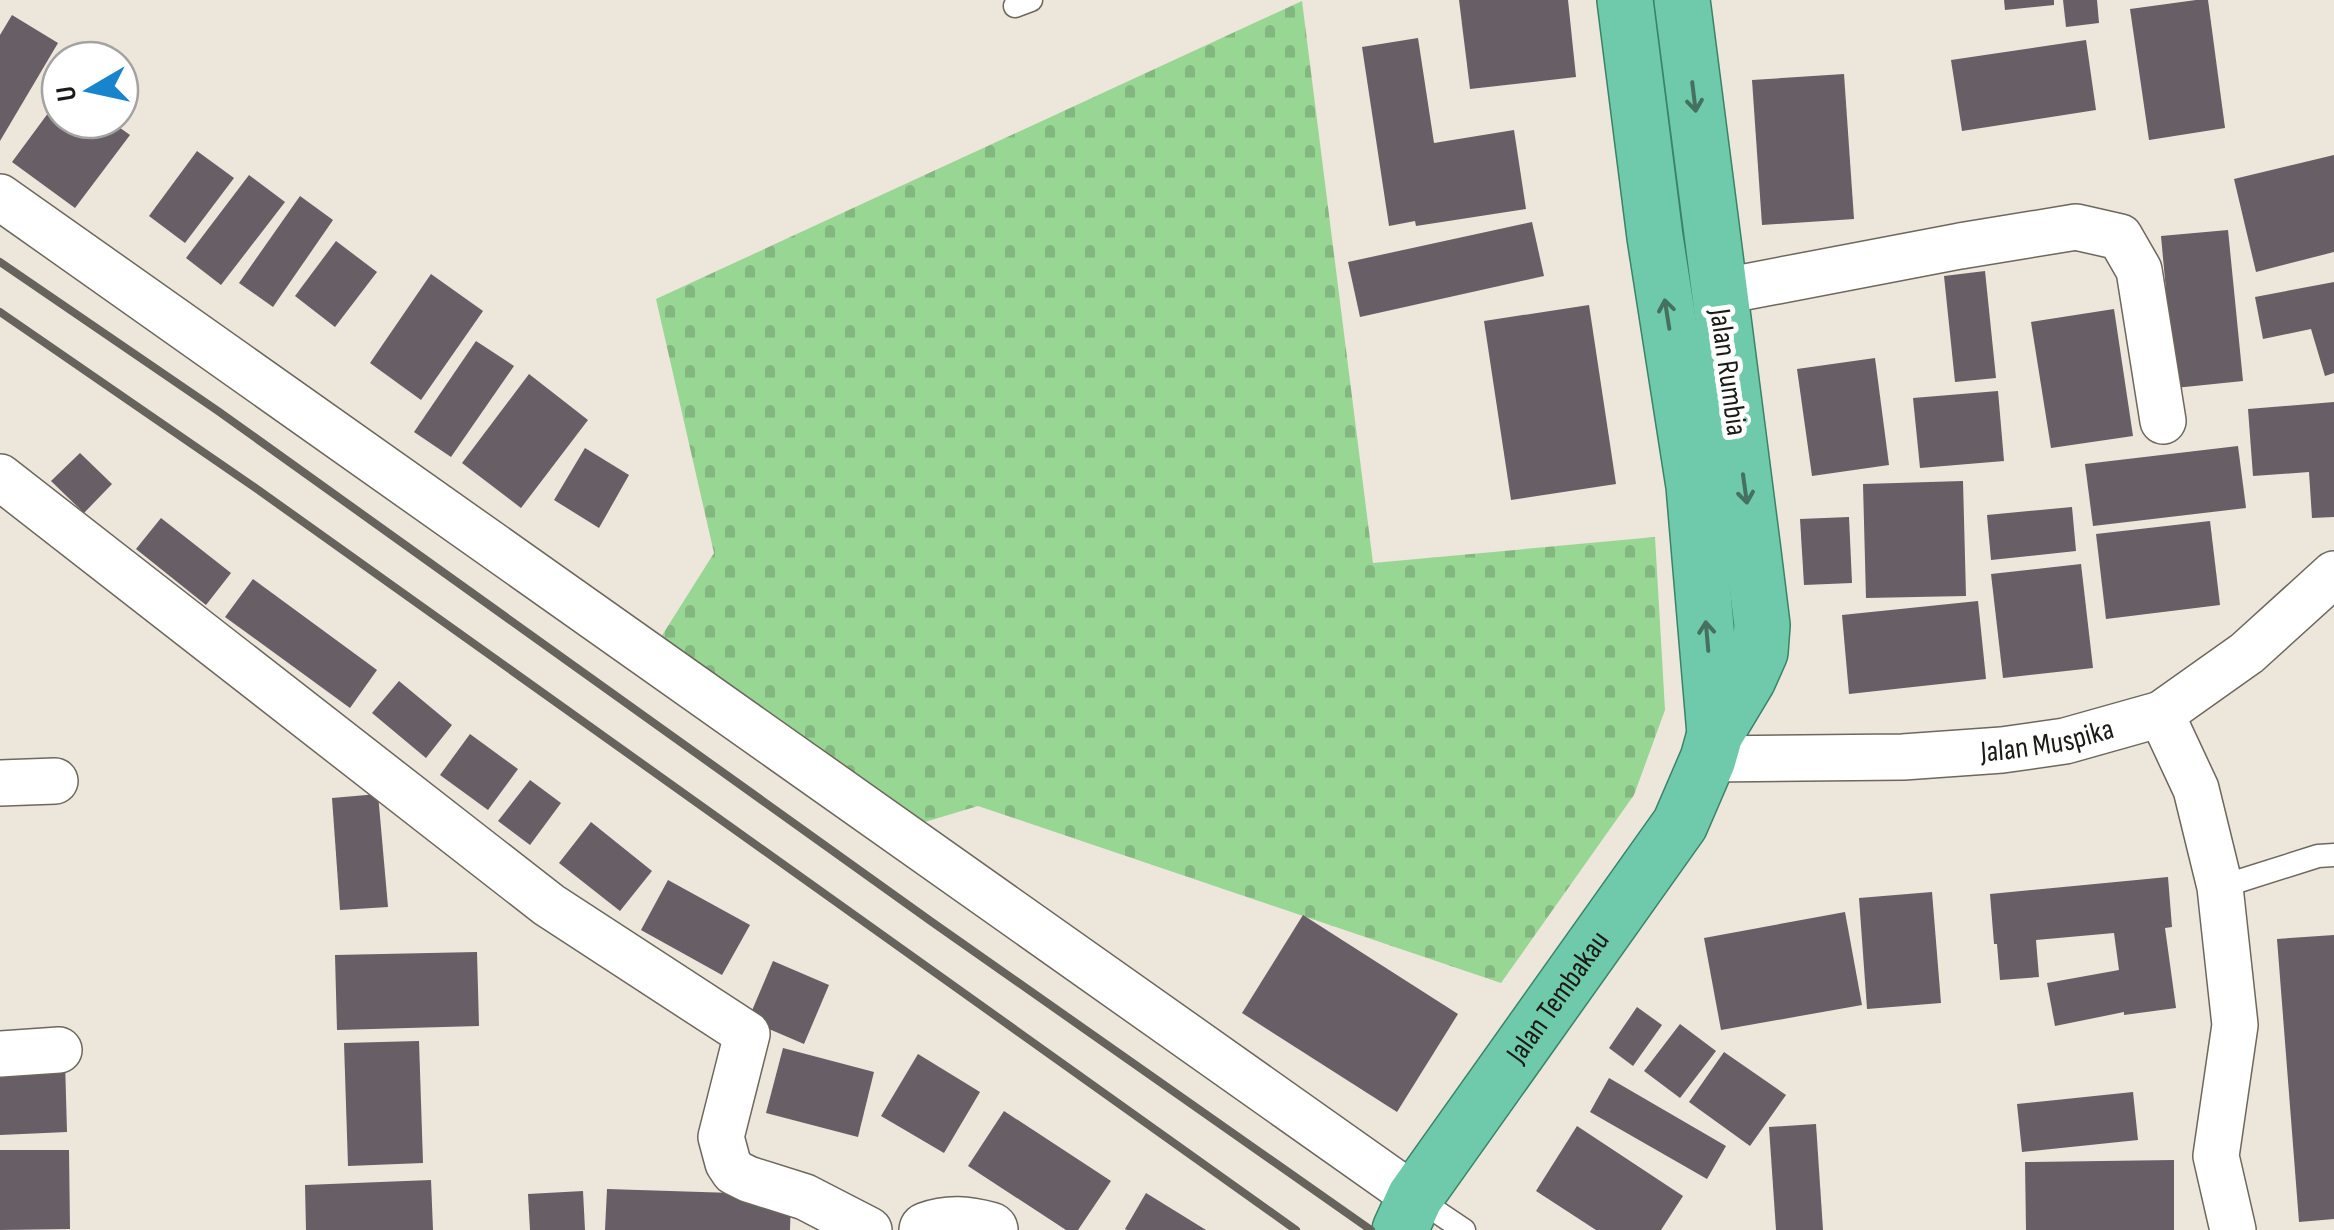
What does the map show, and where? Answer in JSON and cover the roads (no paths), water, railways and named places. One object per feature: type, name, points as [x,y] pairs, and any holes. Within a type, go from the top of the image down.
[{"type":"highway","name":"Jalan Rumbia","points":[[1625,0],[1654,237],[1694,486],[1712,746]]},
{"type":"highway","name":"Jalan Rumbia","points":[[1682,0],[1762,626],[1760,652],[1712,746]]},
{"type":"highway","name":"Jalan Tembakau","points":[[1407,1213],[1680,824],[1712,746]]},
{"type":"street","points":[[0,198],[1407,1213]]},
{"type":"street","points":[[1719,292],[2076,228],[2120,237],[2138,270],[2162,421]]},
{"type":"street","points":[[0,477],[549,905],[746,1034],[720,1137],[728,1163],[748,1180],[805,1196],[870,1230]]},
{"type":"street","name":"Jalan Muspika","points":[[1712,746],[1902,757],[2002,750],[2065,740],[2161,714],[2247,652],[2334,574]]},
{"type":"street","points":[[2161,714],[2196,789],[2220,887],[2235,1025],[2216,1156],[2232,1230]]},
{"type":"street","points":[[0,783],[55,781]]},
{"type":"street","points":[[0,1054],[59,1050]]},
{"type":"street","points":[[926,1230],[964,1224],[990,1230]]},
{"type":"lane","points":[[2220,887],[2318,856],[2334,855]]},
{"type":"lane","points":[[1407,1213],[1464,1230]]},
{"type":"railway","points":[[0,262],[218,411],[932,922],[1371,1230]]},
{"type":"railway","points":[[0,312],[257,489],[1296,1230]]}]
